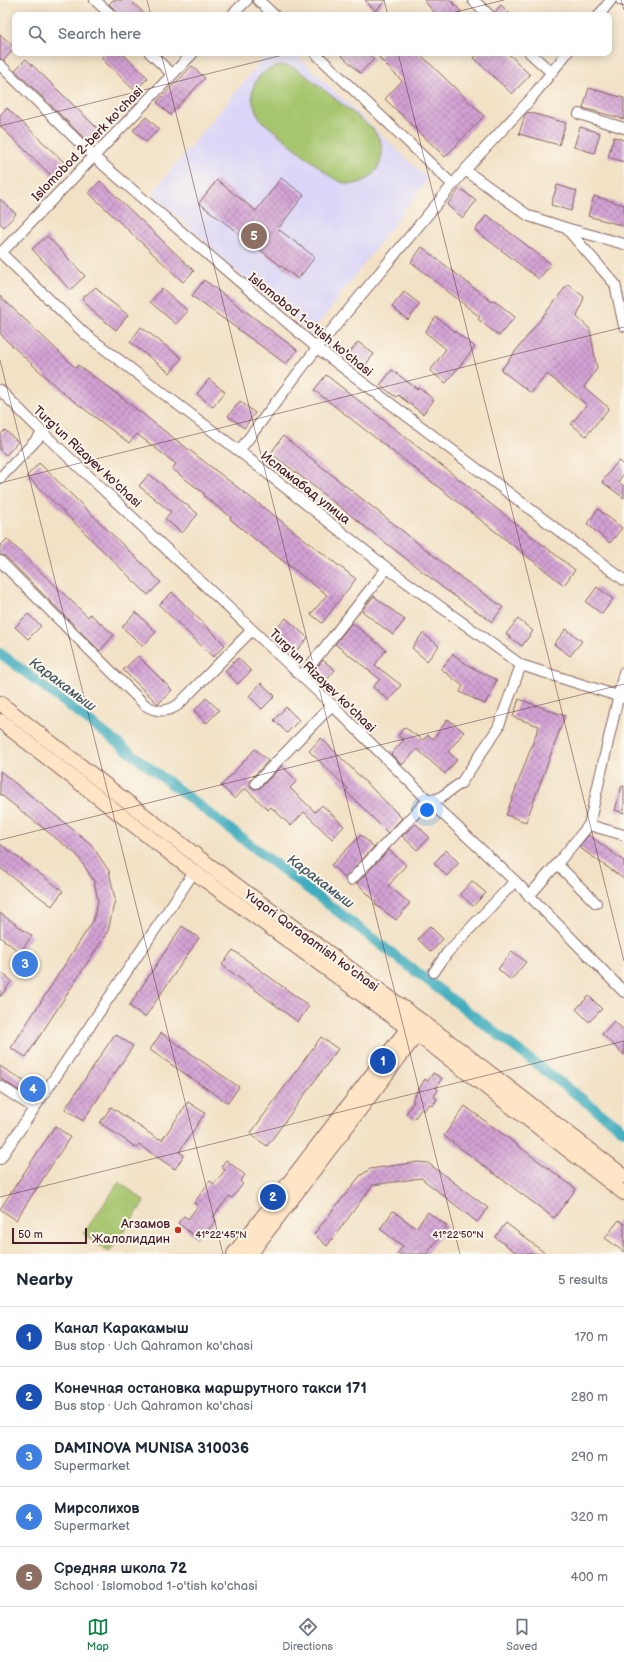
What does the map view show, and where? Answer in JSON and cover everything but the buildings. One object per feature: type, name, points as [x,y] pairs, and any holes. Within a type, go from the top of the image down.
[{"type":"main road","name":"Yuqori Qoraqamish ko'chasi","points":[[0,703],[202,860],[421,1020],[624,1176]]},
{"type":"main road","name":"Yuqori Qoraqamish ko'chasi","points":[[2,725],[194,872],[412,1031],[624,1193]]},
{"type":"main road","points":[[234,1254],[421,1020]]},
{"type":"main road","points":[[250,1254],[412,1031]]},
{"type":"street","points":[[95,0],[108,12]]},
{"type":"street","points":[[235,12],[247,0]]},
{"type":"street","points":[[258,0],[271,12]]},
{"type":"street","points":[[473,0],[486,12]]},
{"type":"street","points":[[601,12],[611,0]]},
{"type":"street","points":[[153,56],[172,74]]},
{"type":"street","name":"Islomobod 2-berk ko'chasi","points":[[0,252],[190,56]]},
{"type":"street","points":[[318,56],[453,185]]},
{"type":"street","points":[[533,56],[551,72]]},
{"type":"street","points":[[239,451],[317,348],[465,170],[528,102],[564,56]]},
{"type":"street","name":"Islomobod 1-o'tish ko'chasi","points":[[0,65],[93,156],[317,348],[624,580]]},
{"type":"street","points":[[579,114],[624,128]]},
{"type":"street","points":[[465,170],[528,216],[624,244]]},
{"type":"street","points":[[566,228],[615,284],[624,326]]},
{"type":"street","name":"Исламабад улица","points":[[0,252],[86,334],[239,451],[387,568],[521,665],[621,697]]},
{"type":"street","name":"Turg'un Rizayev ko'chasi","points":[[0,390],[43,433],[302,676],[428,800],[515,881],[624,992]]},
{"type":"street","points":[[0,478],[43,433]]},
{"type":"street","points":[[0,561],[145,706],[158,711],[167,711],[178,705],[252,630]]},
{"type":"street","points":[[302,676],[387,568]]},
{"type":"street","points":[[351,880],[428,800],[438,799],[461,783],[498,728],[521,665]]},
{"type":"street","points":[[529,896],[589,824],[621,697],[624,672]]},
{"type":"street","points":[[256,783],[332,705]]},
{"type":"street","points":[[589,824],[624,835]]},
{"type":"street","points":[[557,864],[596,903]]},
{"type":"street","points":[[0,1159],[194,872]]},
{"type":"street","points":[[434,972],[447,953],[515,881]]},
{"type":"street","points":[[0,1086],[34,1108]]},
{"type":"shaded area","points":[[266,56],[297,56],[428,179],[311,334],[233,268],[152,193]]},
{"type":"green space","points":[[281,65],[293,67],[304,74],[372,128],[381,144],[382,156],[374,173],[364,181],[347,184],[338,181],[262,121],[256,112],[253,103],[252,94],[254,86],[257,79],[263,73],[271,68]]},
{"type":"green space","points":[[119,1182],[145,1201],[109,1252],[83,1234]]},
{"type":"waterway","name":"Каракамыш","points":[[0,653],[624,1131]]},
{"type":"place","name":"Средняя школа 72","points":[[254,236]]},
{"type":"place","name":"DAMINOVA MUNISA 310036","points":[[25,964]]},
{"type":"place","name":"Канал Каракамыш","points":[[383,1061]]},
{"type":"place","name":"Мирсолихов","points":[[33,1089]]},
{"type":"place","name":"Конечная остановка маршрутного такси 171","points":[[273,1197]]},
{"type":"place","name":"Агзамов Жалолиддин","points":[[178,1230]]}]
